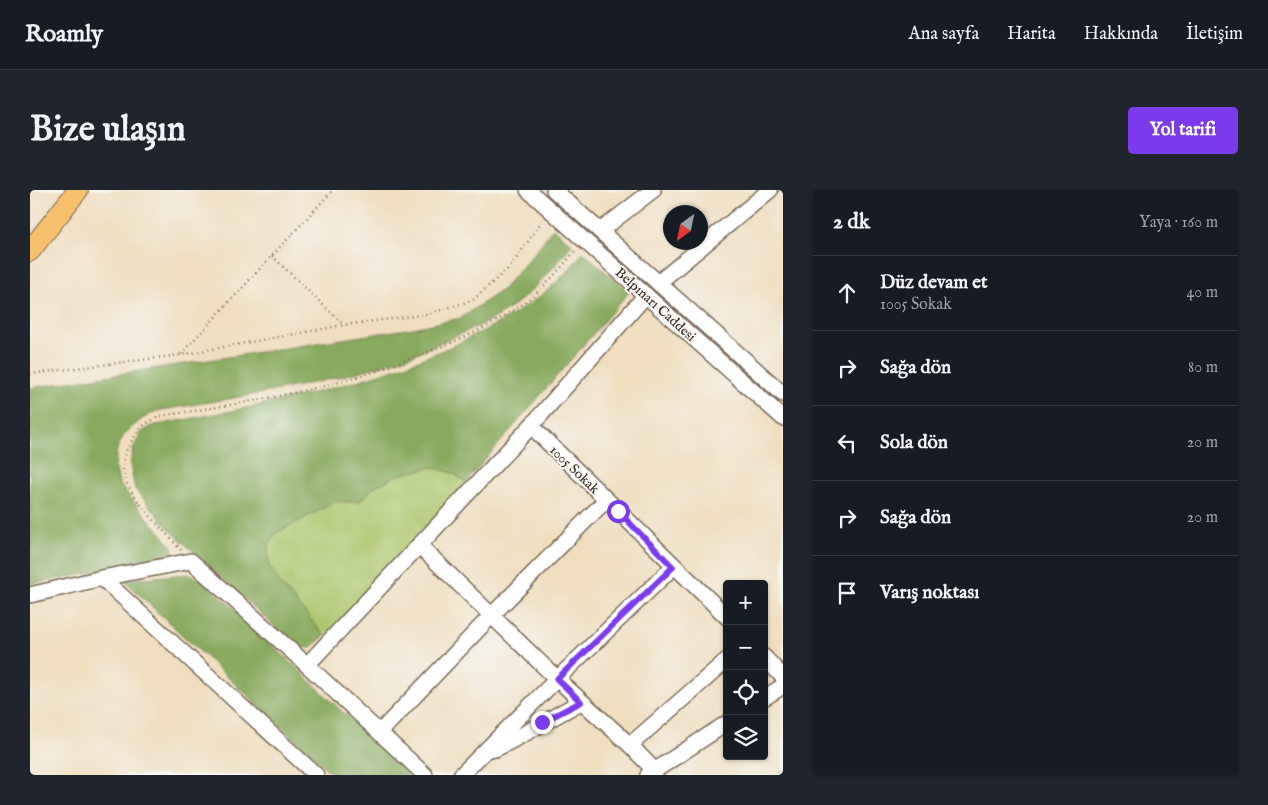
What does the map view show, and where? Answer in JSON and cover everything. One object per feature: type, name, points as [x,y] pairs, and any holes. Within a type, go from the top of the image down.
[{"type":"main road","points":[[30,251],[78,190]]},
{"type":"street","name":"Belpınarı Caddesi","points":[[528,190],[783,418]]},
{"type":"street","name":"Belpınarı Caddesi","points":[[554,190],[781,390]]},
{"type":"street","points":[[600,231],[653,190]]},
{"type":"street","points":[[658,283],[770,190]]},
{"type":"street","points":[[307,665],[531,426],[646,295]]},
{"type":"street","name":"1005 Sokak","points":[[531,426],[673,567],[723,613]]},
{"type":"street","points":[[380,732],[606,500]]},
{"type":"street","points":[[419,546],[581,702],[630,746],[652,773],[723,726]]},
{"type":"street","points":[[30,594],[191,561],[307,665],[425,775]]},
{"type":"street","points":[[461,775],[673,567]]},
{"type":"street","points":[[102,578],[316,775]]},
{"type":"street","points":[[768,660],[783,677]]},
{"type":"street","points":[[630,746],[723,664]]},
{"type":"street","points":[[768,695],[783,686]]},
{"type":"street","points":[[485,753],[522,736],[542,722],[581,702]]},
{"type":"path","points":[[180,355],[333,190]]},
{"type":"path","points":[[30,374],[180,355],[344,326],[428,314],[473,300],[511,266],[550,210]]},
{"type":"path","points":[[191,561],[154,519],[125,479],[123,462],[128,447],[143,425],[160,416],[275,397],[356,378],[428,353],[495,322],[529,299],[559,271],[584,240]]},
{"type":"path","points":[[272,256],[344,326]]},
{"type":"green space","points":[[553,228],[572,244],[542,280],[521,300],[494,318],[474,328],[410,356],[368,369],[278,390],[156,411],[142,419],[125,433],[117,449],[115,465],[119,484],[170,544],[173,549],[171,554],[166,559],[30,584],[30,388],[413,328],[461,318],[503,289]]},
{"type":"green space","points":[[583,252],[629,292],[466,482],[453,473],[432,467],[398,475],[374,487],[359,502],[337,501],[276,533],[268,546],[269,566],[281,585],[325,636],[310,648],[300,647],[285,636],[171,531],[135,489],[130,465],[133,449],[141,433],[151,426],[319,392],[400,367],[440,351],[494,325],[536,299],[573,265]]},
{"type":"green space","points":[[432,467],[453,473],[466,482],[325,636],[281,585],[268,566],[268,546],[276,533],[337,501],[350,502],[365,497],[374,487],[398,475]]},
{"type":"green space","points":[[188,574],[205,581],[409,775],[333,775],[123,580]]},
{"type":"route","points":[[542,722],[581,702],[557,679],[673,567],[618,511]]}]
